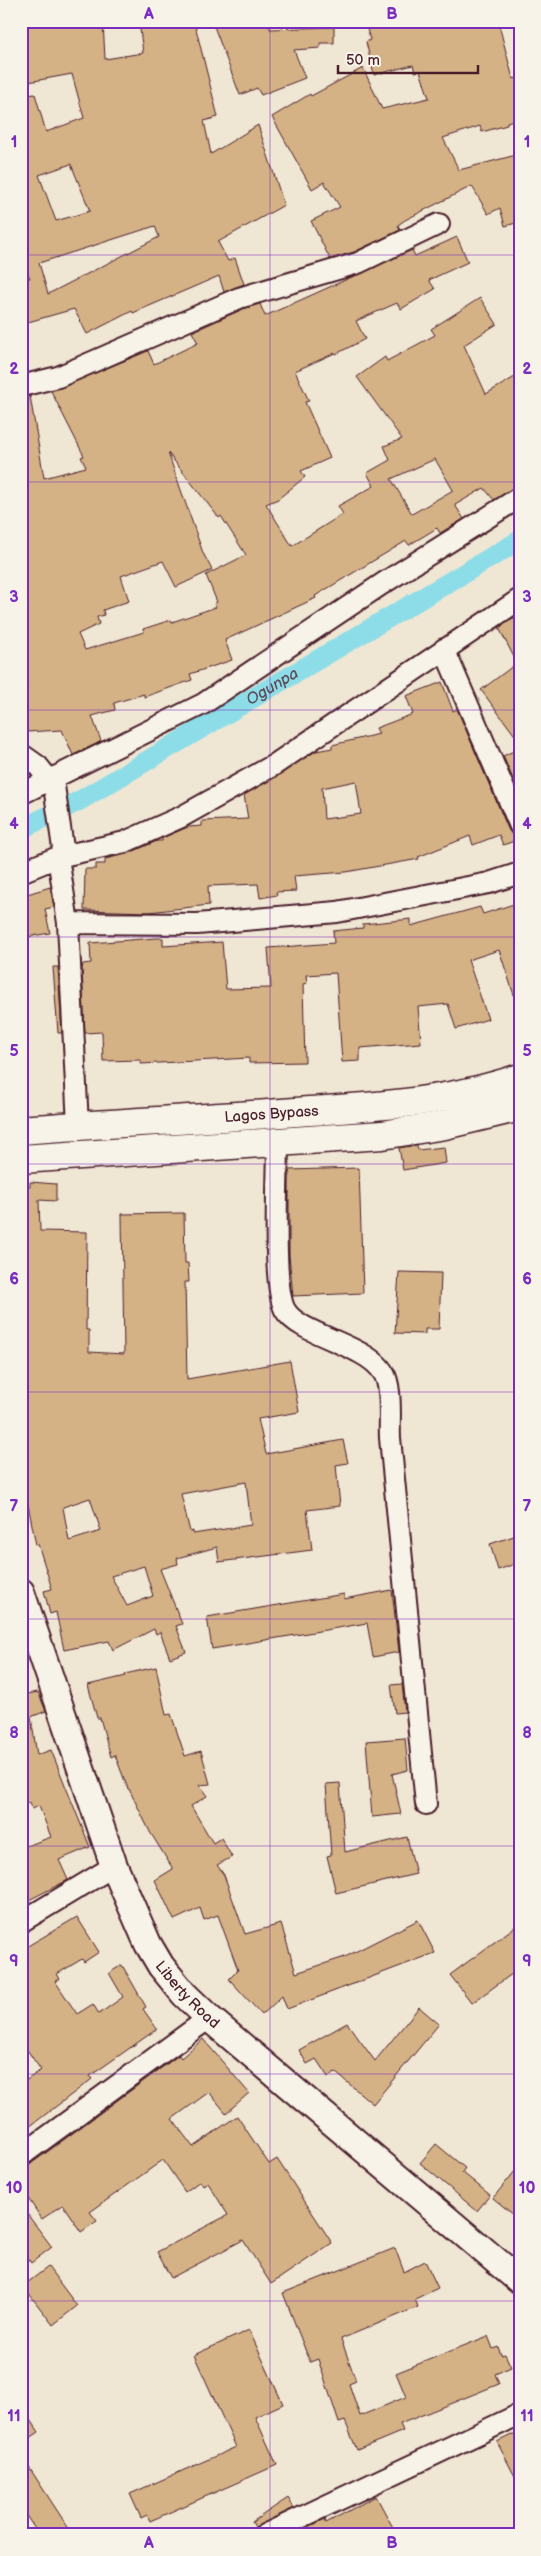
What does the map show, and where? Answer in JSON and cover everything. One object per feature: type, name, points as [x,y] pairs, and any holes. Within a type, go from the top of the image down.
[{"type":"main road","name":"Lagos Bypass","points":[[21,1130],[378,1106],[439,1099],[499,1085],[520,1078]]},
{"type":"main road","name":"Lagos Bypass","points":[[21,1159],[382,1135],[445,1125],[520,1107]]},
{"type":"street","points":[[21,386],[58,377],[239,298],[358,264],[439,224]]},
{"type":"street","points":[[21,794],[52,782],[203,704],[382,584],[520,497]]},
{"type":"street","points":[[21,872],[61,856],[125,842],[181,817],[274,765],[444,648],[520,599]]},
{"type":"street","points":[[444,648],[520,826]]},
{"type":"street","points":[[21,754],[52,782],[68,923],[78,1126]]},
{"type":"street","points":[[68,923],[197,924],[337,912],[489,883],[520,873]]},
{"type":"street","points":[[278,1143],[278,1273],[286,1311],[305,1327],[356,1350],[376,1364],[387,1380],[390,1438],[426,1804]]},
{"type":"street","name":"Liberty Road","points":[[21,1592],[114,1866],[148,1944],[161,1966],[184,1994],[209,2018],[520,2281]]},
{"type":"street","points":[[21,1922],[114,1866]]},
{"type":"street","points":[[21,2156],[209,2018]]},
{"type":"street","points":[[264,2535],[520,2414]]},
{"type":"building","points":[[21,21],[103,21],[105,59],[143,53],[139,21],[194,21],[218,117],[204,121],[211,154],[258,125],[284,205],[218,242],[228,261],[235,258],[244,284],[224,292],[219,276],[133,313],[132,311],[87,334],[74,309],[21,324],[21,280],[30,278],[21,258],[21,96],[35,94],[46,132],[84,118],[72,74],[23,83]],"holes":[[[71,164],[90,211],[56,221],[39,175]],[[155,226],[159,237],[48,294],[39,263]]]},
{"type":"building","points":[[212,21],[270,21],[270,29],[334,27],[334,43],[320,43],[320,48],[294,50],[305,78],[261,95],[257,88],[240,95]]},
{"type":"building","points":[[395,21],[498,21],[513,79],[517,78],[520,88],[520,118],[507,122],[507,125],[482,132],[480,126],[443,138],[459,170],[520,154],[520,222],[505,226],[500,208],[488,214],[472,186],[405,220],[398,225],[400,230],[354,252],[330,259],[311,221],[340,207],[324,182],[312,189],[272,117],[310,94],[311,96],[363,68],[382,109],[429,98],[420,71],[415,72],[413,65],[374,75],[366,42],[370,40],[367,29]]},
{"type":"building","points":[[457,237],[468,262],[429,280],[435,289],[401,309],[397,303],[356,321],[365,339],[336,354],[295,371],[309,401],[305,402],[330,458],[301,471],[305,477],[278,499],[266,504],[292,546],[343,514],[338,506],[374,486],[367,473],[390,460],[384,446],[402,439],[357,377],[385,357],[387,361],[435,335],[431,329],[480,298],[497,324],[464,345],[486,394],[520,374],[520,485],[494,500],[484,488],[455,505],[464,519],[440,533],[437,528],[409,545],[406,541],[315,596],[316,598],[225,640],[232,660],[190,674],[192,680],[144,697],[144,694],[114,703],[115,710],[92,716],[101,741],[96,744],[73,755],[62,730],[26,732],[24,685],[27,685],[21,654],[21,398],[30,396],[44,478],[86,467],[81,457],[84,456],[51,391],[148,351],[154,364],[198,343],[192,332],[243,309],[260,304],[265,316],[412,250],[415,256]],"holes":[[[168,453],[219,518],[221,516],[246,555],[206,575],[217,602],[214,604],[216,607],[172,622],[171,620],[143,629],[144,632],[85,650],[78,634],[99,624],[97,617],[104,615],[103,610],[129,601],[121,576],[163,561],[176,587],[212,570],[203,553]],[[435,459],[453,490],[412,514],[391,479]]]},
{"type":"building","points":[[520,614],[520,742],[481,690],[517,663],[499,628]]},
{"type":"building","points":[[442,682],[453,711],[457,709],[509,831],[520,839],[503,845],[499,835],[473,845],[470,836],[418,857],[419,859],[346,872],[294,876],[296,891],[276,892],[277,895],[260,898],[258,884],[208,886],[209,905],[149,912],[84,910],[85,869],[96,869],[96,864],[105,864],[105,859],[127,854],[157,841],[162,841],[162,838],[188,827],[202,826],[202,821],[248,819],[244,795],[316,751],[332,748],[332,745],[379,734],[376,728],[413,714],[406,696]],"holes":[[[356,781],[361,814],[324,819],[322,788]]]},
{"type":"building","points":[[520,748],[520,795],[503,756]]},
{"type":"building","points":[[50,887],[54,907],[45,909],[50,933],[21,938],[21,896]]},
{"type":"building","points":[[520,902],[520,1004],[517,1004],[499,950],[468,960],[488,1019],[456,1029],[448,1004],[418,1007],[421,1043],[360,1048],[360,1061],[342,1062],[336,973],[306,975],[307,983],[303,984],[305,1062],[249,1063],[249,1058],[141,1064],[141,1060],[103,1061],[102,1032],[85,1033],[82,969],[83,964],[91,963],[90,943],[156,938],[163,938],[163,946],[222,942],[226,989],[271,988],[268,948],[334,943],[333,931],[363,928],[363,924],[411,919],[411,926],[480,907],[483,914]]},
{"type":"building","points":[[53,967],[58,967],[62,1033],[58,1033]]},
{"type":"building","points":[[417,1145],[418,1150],[444,1147],[446,1163],[403,1170],[399,1148]]},
{"type":"building","points":[[359,1168],[363,1293],[293,1296],[289,1255],[289,1170]]},
{"type":"building","points":[[30,1182],[56,1184],[56,1201],[39,1200],[40,1231],[87,1232],[86,1330],[89,1330],[89,1352],[124,1354],[122,1214],[184,1213],[185,1263],[188,1263],[189,1282],[185,1282],[187,1379],[290,1361],[299,1412],[258,1419],[266,1454],[343,1440],[348,1463],[336,1465],[340,1506],[307,1510],[312,1550],[219,1562],[217,1547],[177,1558],[178,1564],[160,1569],[182,1624],[176,1626],[186,1652],[170,1658],[160,1632],[156,1634],[154,1629],[113,1650],[109,1641],[64,1650],[56,1612],[50,1614],[44,1591],[52,1589],[38,1544],[36,1545],[27,1500],[21,1500],[21,1187],[30,1187]],"holes":[[[246,1482],[251,1525],[193,1534],[193,1531],[190,1532],[181,1494]],[[90,1498],[101,1531],[69,1541],[63,1507]],[[144,1566],[153,1596],[127,1606],[111,1576]]]},
{"type":"building","points":[[399,1272],[441,1273],[439,1329],[425,1329],[425,1334],[395,1333]]},
{"type":"building","points":[[520,1534],[520,1562],[498,1570],[490,1544]]},
{"type":"building","points":[[392,1590],[399,1652],[373,1657],[367,1623],[212,1649],[207,1617],[344,1594],[344,1599]]},
{"type":"building","points":[[156,1667],[166,1715],[171,1714],[185,1756],[201,1751],[210,1784],[199,1785],[207,1796],[191,1806],[213,1843],[221,1838],[232,1857],[217,1865],[224,1875],[245,1934],[281,1924],[296,1973],[345,1957],[418,1920],[435,1953],[287,2009],[282,1996],[262,2015],[229,1979],[238,1970],[218,1915],[204,1920],[200,1908],[174,1920],[155,1880],[173,1869],[150,1832],[128,1789],[115,1755],[111,1757],[100,1718],[97,1718],[88,1685]]},
{"type":"building","points":[[402,1684],[405,1712],[395,1713],[391,1685]]},
{"type":"building","points":[[38,1692],[46,1711],[31,1717],[37,1755],[51,1750],[90,1847],[59,1860],[68,1880],[21,1904],[21,1848],[51,1837],[39,1806],[32,1809],[30,1802],[21,1806],[21,1695]]},
{"type":"building","points":[[405,1738],[408,1770],[392,1774],[401,1814],[372,1817],[366,1741]]},
{"type":"building","points":[[340,1783],[345,1852],[407,1837],[416,1874],[336,1893],[327,1856],[331,1855],[326,1784]]},
{"type":"building","points":[[77,1917],[99,1952],[84,1962],[82,1959],[57,1974],[60,1979],[55,1981],[77,2014],[93,2004],[99,2014],[123,1997],[109,1973],[122,1965],[146,2007],[143,2009],[157,2029],[90,2076],[92,2079],[29,2127],[21,2116],[21,2084],[41,2070],[21,2041],[21,1950]]},
{"type":"building","points":[[520,1923],[520,1968],[472,2003],[450,1975]]},
{"type":"building","points":[[419,2007],[439,2024],[373,2104],[335,2072],[328,2077],[316,2059],[307,2064],[299,2050],[347,2023],[375,2061]]},
{"type":"building","points":[[203,2039],[249,2093],[226,2113],[209,2092],[172,2119],[193,2147],[237,2116],[269,2164],[277,2159],[332,2243],[271,2284],[243,2240],[171,2278],[157,2252],[228,2215],[208,2183],[203,2186],[200,2181],[185,2192],[163,2160],[90,2212],[97,2221],[81,2232],[63,2205],[42,2219],[21,2188],[21,2168],[28,2166],[179,2055],[181,2058]]},
{"type":"building","points":[[436,2144],[465,2168],[462,2172],[490,2195],[477,2211],[420,2163]]},
{"type":"building","points":[[520,2165],[520,2220],[493,2198]]},
{"type":"building","points":[[21,2206],[52,2247],[31,2263],[21,2249]]},
{"type":"building","points":[[395,2248],[404,2272],[425,2261],[438,2288],[415,2299],[418,2307],[341,2339],[356,2381],[349,2384],[360,2416],[406,2397],[396,2373],[488,2336],[493,2349],[498,2347],[501,2355],[505,2354],[511,2367],[495,2374],[499,2384],[400,2424],[403,2431],[357,2450],[345,2421],[339,2423],[318,2359],[310,2362],[283,2293]]},
{"type":"building","points":[[48,2267],[77,2306],[53,2325],[23,2286]]},
{"type":"building","points":[[249,2330],[283,2404],[255,2417],[277,2465],[150,2521],[147,2515],[141,2518],[130,2494],[236,2447],[194,2355]]},
{"type":"building","points":[[21,2405],[39,2432],[21,2444]]},
{"type":"building","points":[[520,2431],[520,2486],[497,2442]]},
{"type":"building","points":[[21,2455],[73,2535],[39,2535],[21,2508]]},
{"type":"building","points":[[376,2496],[397,2535],[292,2535],[325,2519],[326,2523]]},
{"type":"building","points":[[288,2498],[294,2508],[255,2527],[252,2522]]},
{"type":"waterway","name":"Ogunpa","points":[[21,829],[79,801],[520,540]]}]
